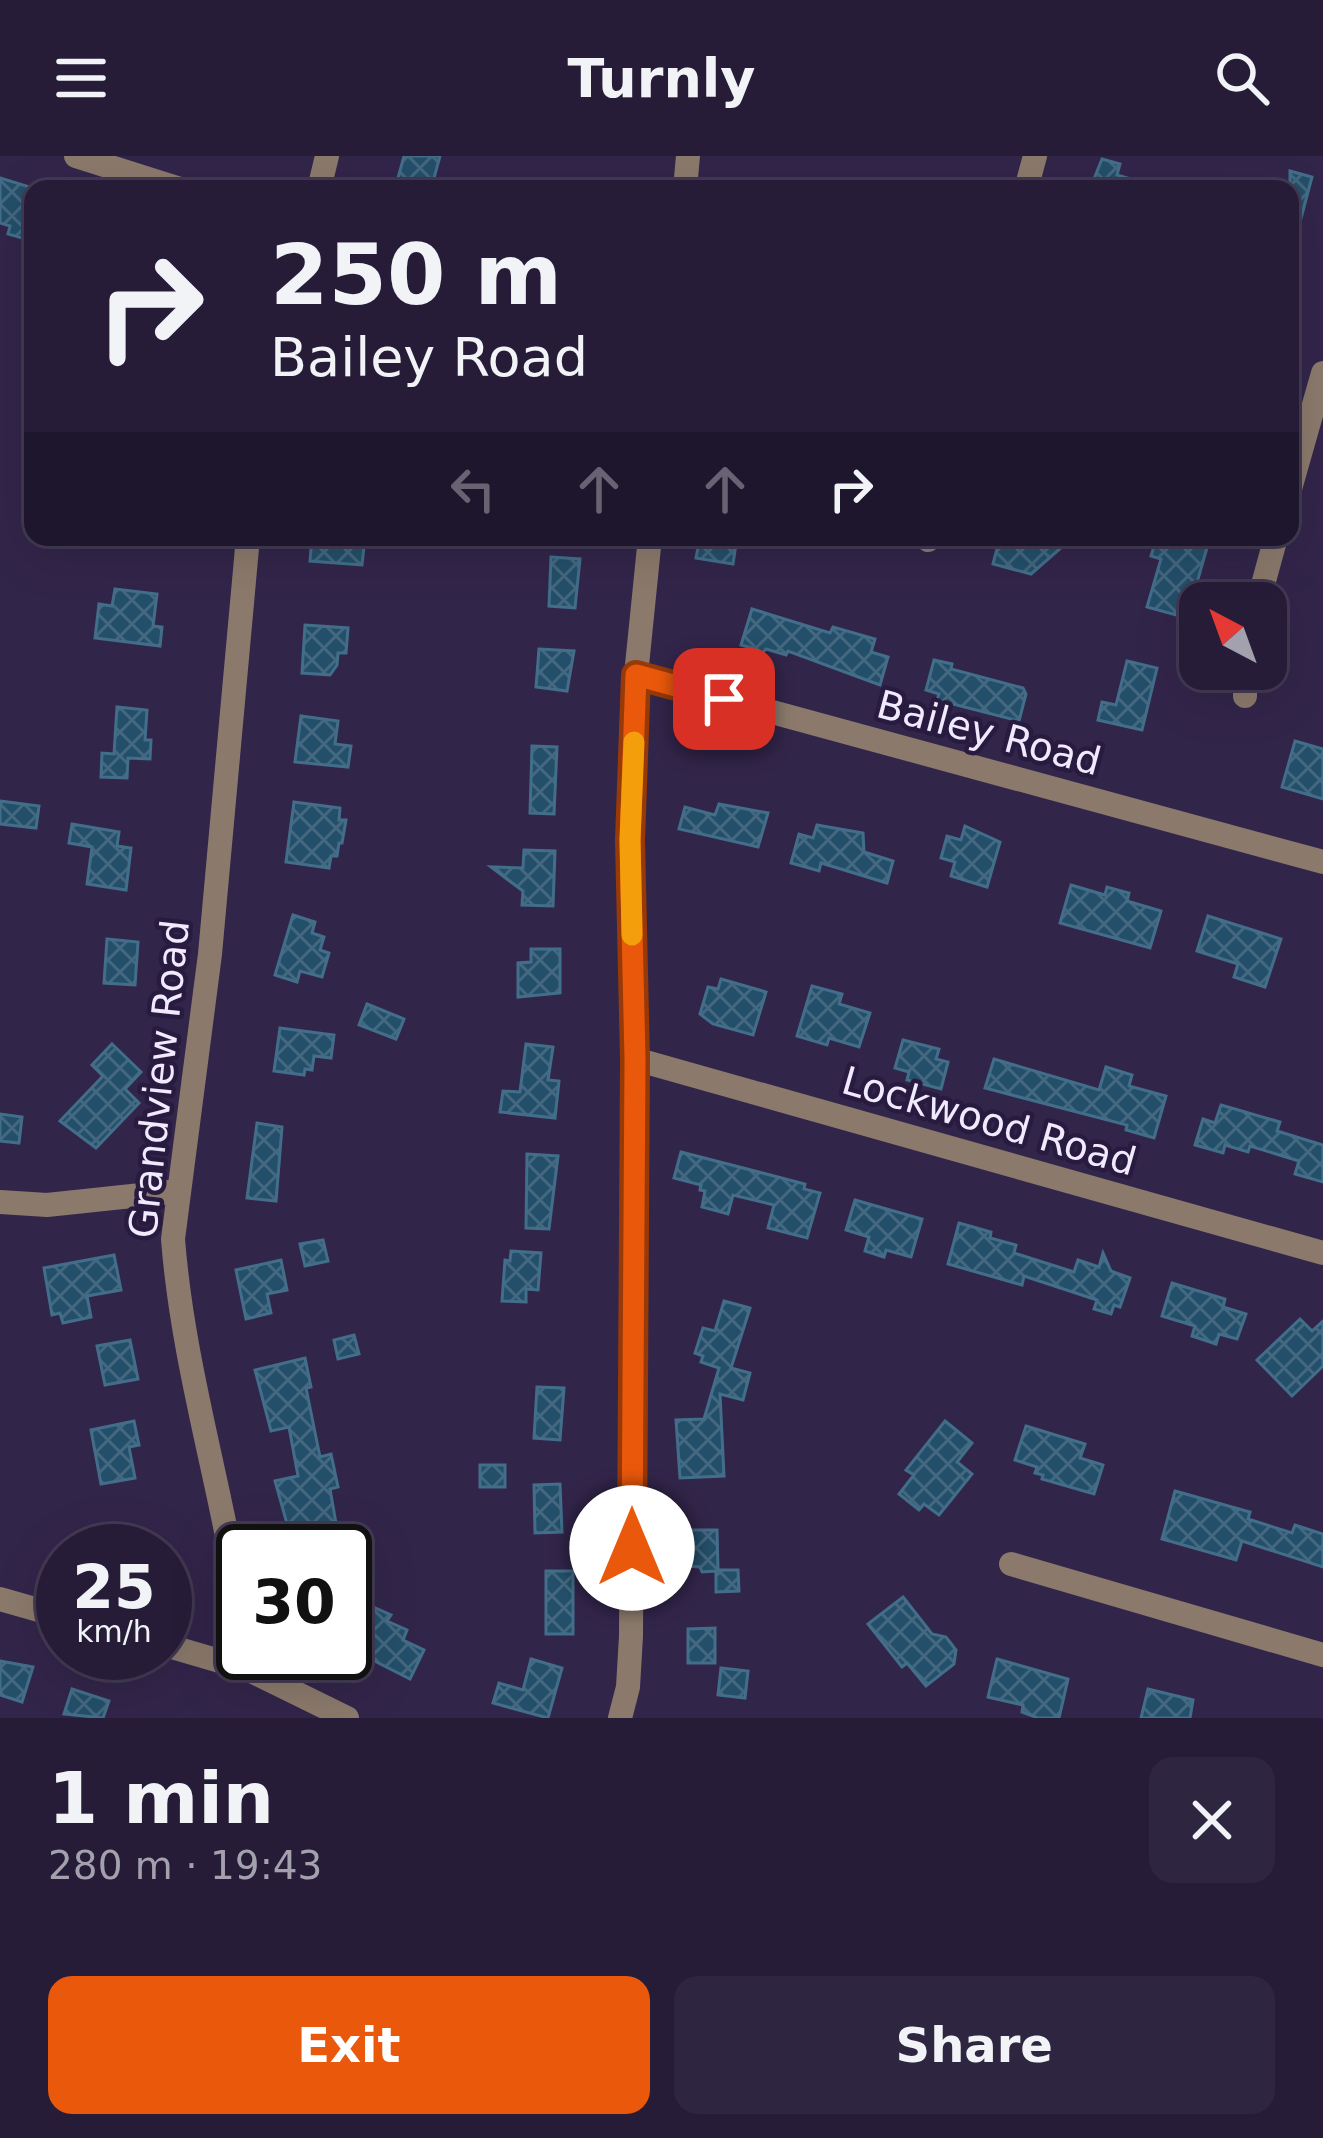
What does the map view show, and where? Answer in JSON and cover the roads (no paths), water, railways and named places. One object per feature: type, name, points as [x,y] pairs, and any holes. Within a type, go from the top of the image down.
[{"type":"street","points":[[76,156],[152,180]]},
{"type":"street","points":[[1299,457],[1323,373]]},
{"type":"street","name":"Grandview Road","points":[[223,1524],[177,1286],[173,1239],[210,954],[247,546]]},
{"type":"street","points":[[620,1718],[628,1688],[631,1636],[635,1059],[630,840],[636,675],[649,546]]},
{"type":"street","points":[[1264,582],[1274,546]]},
{"type":"street","name":"Bailey Road","points":[[636,675],[1323,862]]},
{"type":"street","points":[[1245,690],[1245,696]]},
{"type":"street","name":"Lockwood Road","points":[[635,1059],[1323,1253]]},
{"type":"street","points":[[0,1202],[46,1205],[179,1191]]},
{"type":"street","points":[[1012,1564],[1323,1655]]},
{"type":"street","points":[[0,1599],[36,1609]]},
{"type":"street","points":[[279,1680],[346,1718]]}]
